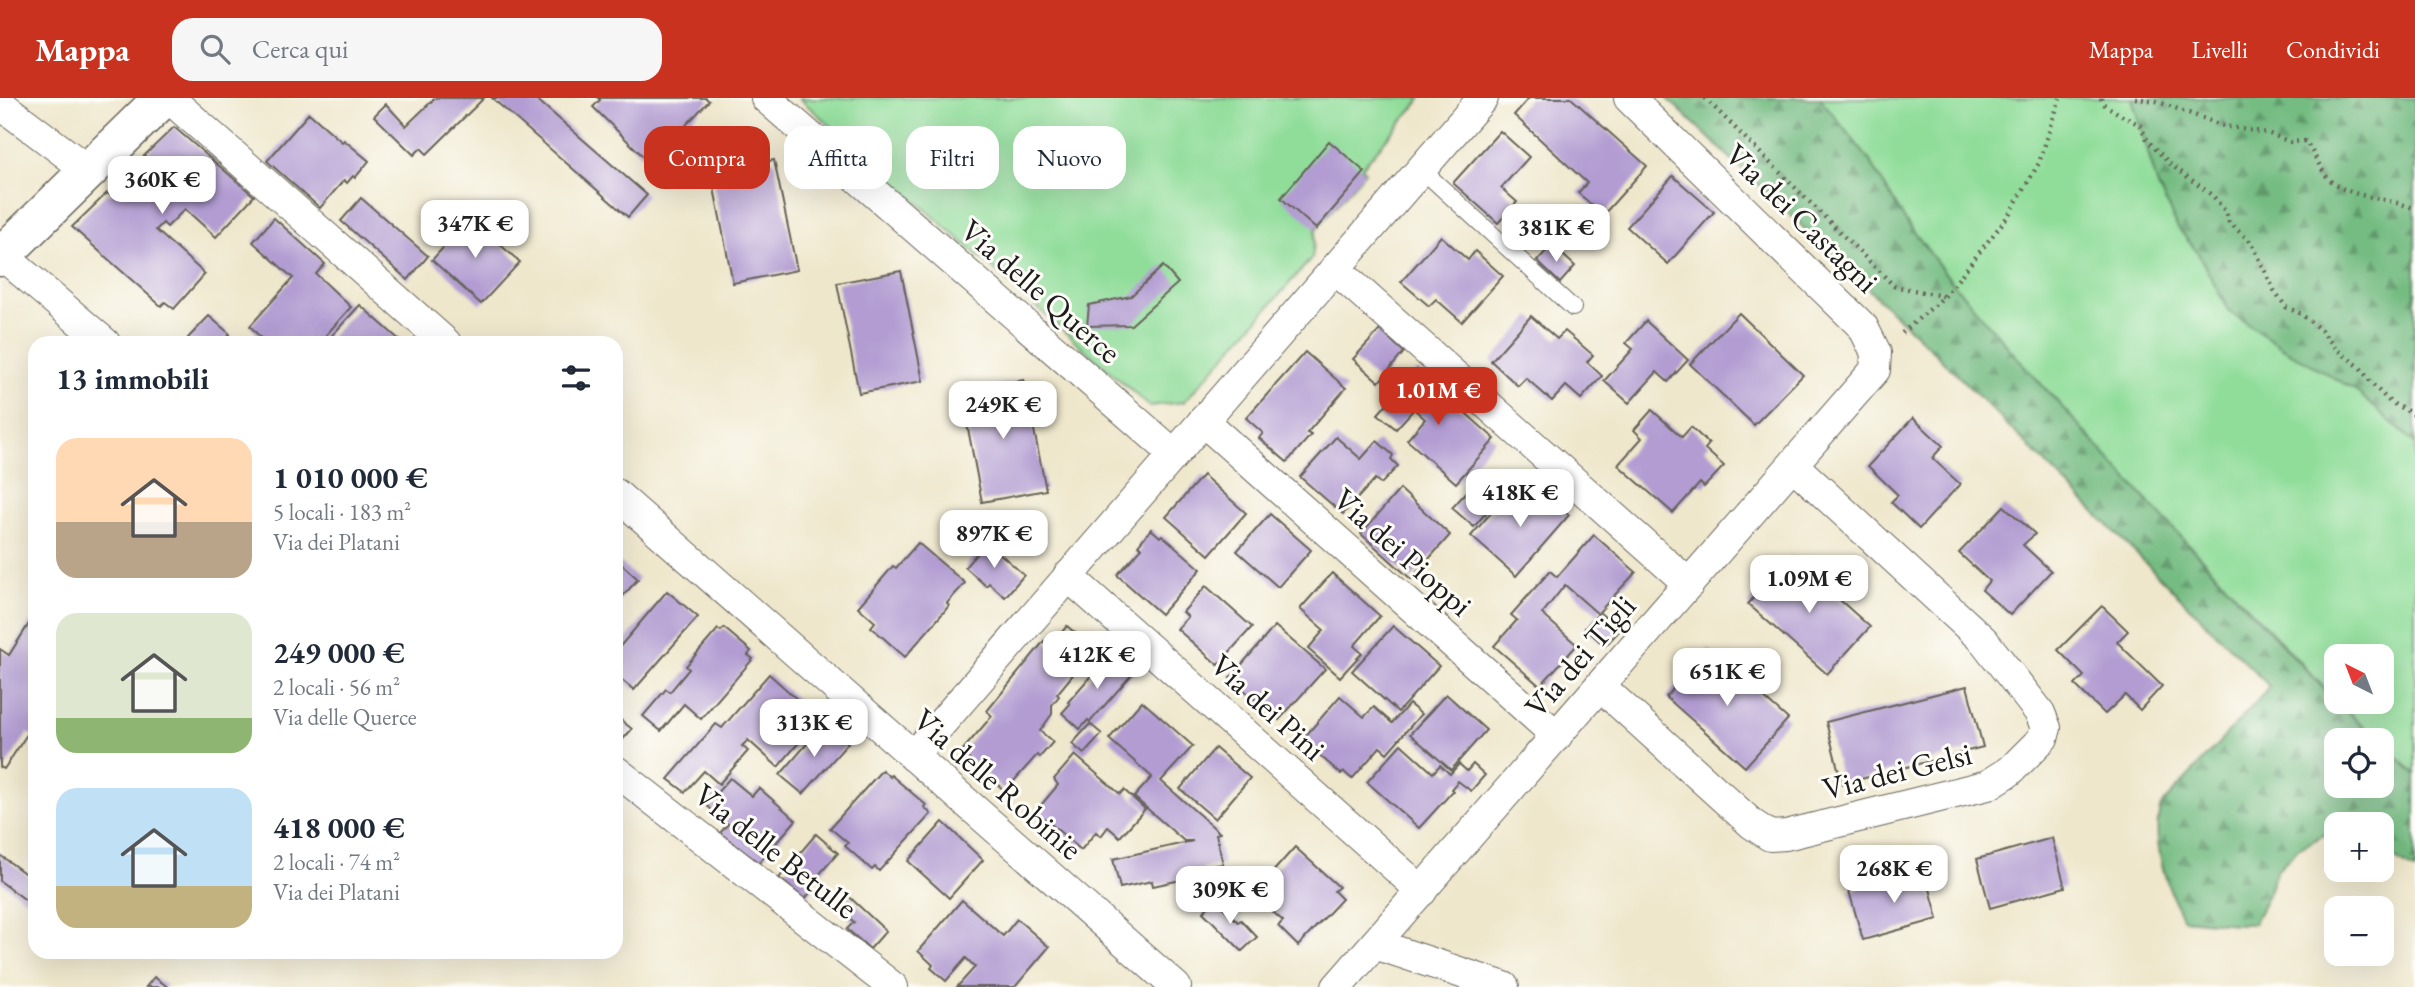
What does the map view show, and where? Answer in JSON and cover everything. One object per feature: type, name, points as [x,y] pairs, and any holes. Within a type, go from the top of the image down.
[{"type":"street","points":[[97,336],[1,256],[163,98]]},
{"type":"street","points":[[169,98],[438,336]]},
{"type":"street","name":"Via delle Querce","points":[[766,98],[1174,454]]},
{"type":"street","points":[[913,756],[1482,98]]},
{"type":"street","name":"Via dei Castagni","points":[[1629,98],[1863,327],[1876,362]]},
{"type":"street","points":[[0,104],[87,172]]},
{"type":"street","points":[[1335,269],[1689,584]]},
{"type":"street","name":"Via dei Tigli","points":[[1337,987],[1793,465],[1876,362]]},
{"type":"street","name":"Via dei Pioppi","points":[[1203,421],[1557,736]]},
{"type":"street","name":"Via dei Gelsi","points":[[1600,686],[1752,824],[1770,836],[1786,835],[1987,785],[2010,771],[2043,738],[2046,728],[2040,713],[1984,641],[1793,465]]},
{"type":"street","name":"Via delle Robinie","points":[[623,500],[1176,987]]},
{"type":"street","name":"Via dei Pini","points":[[1068,576],[1422,891]]},
{"type":"street","name":"Via delle Betulle","points":[[623,776],[893,987]]},
{"type":"street","points":[[1375,944],[1504,987]]},
{"type":"lane","points":[[1421,169],[1573,308]]},
{"type":"path","points":[[1705,98],[1894,286],[1944,297]]},
{"type":"path","points":[[1876,362],[1944,297],[2008,216],[2039,163],[2060,98]]},
{"type":"path","points":[[2101,98],[2102,103],[2140,125],[2148,141],[2170,164],[2213,196],[2226,212],[2229,222],[2252,243],[2274,290],[2286,307],[2301,314],[2322,331],[2337,350],[2360,367],[2390,402],[2415,415]]},
{"type":"path","points":[[2135,98],[2155,101],[2224,126],[2267,133],[2291,142],[2305,141],[2327,177],[2342,190],[2415,209]]},
{"type":"green space","points":[[799,98],[1422,98],[1362,167],[1365,172],[1316,229],[1312,258],[1184,402],[1149,406],[892,180],[892,126],[831,126]]},
{"type":"green space","points":[[1667,98],[1820,98],[1870,161],[1904,219],[1952,282],[2151,505],[2324,689],[2324,714],[2350,714],[2365,728],[2324,728],[2324,798],[2394,798],[2394,754],[2415,774],[2415,871],[2394,858],[2394,812],[2324,812],[2324,835],[2298,849],[2277,870],[2253,924],[2183,919],[2171,894],[2159,849],[2158,819],[2161,806],[2270,687],[1927,345]]},
{"type":"green space","points":[[1820,98],[2132,98],[2158,186],[2178,228],[2198,253],[2228,310],[2281,347],[2355,390],[2415,443],[2415,774],[2394,754],[2394,728],[2366,728],[2351,714],[2394,714],[2394,644],[2324,644],[2324,687],[2151,505],[2021,362],[1952,282],[1904,219],[1870,161]]},
{"type":"green space","points":[[2132,98],[2415,98],[2415,443],[2355,390],[2281,347],[2228,310],[2198,253],[2178,228],[2158,186]]},
{"type":"building","points":[[435,98],[484,98],[427,154],[421,148],[414,155],[374,116],[386,104],[406,126]]},
{"type":"building","points":[[492,98],[535,98],[647,195],[628,217]]},
{"type":"building","points":[[598,98],[706,98],[709,101],[687,126],[644,126],[644,157],[593,107],[600,100]]},
{"type":"building","points":[[1529,98],[1571,98],[1647,166],[1603,215],[1578,193],[1587,183],[1514,115]]},
{"type":"building","points":[[309,113],[369,161],[355,178],[353,176],[347,183],[344,180],[320,208],[267,161]]},
{"type":"building","points":[[174,127],[254,196],[216,237],[185,209],[167,227],[163,223],[156,230],[205,274],[174,309],[165,302],[161,306],[72,227],[107,193],[110,195],[123,182],[120,179]]},
{"type":"building","points":[[1500,131],[1529,157],[1501,188],[1517,202],[1498,223],[1453,183]]},
{"type":"building","points":[[1329,141],[1365,172],[1316,229],[1281,198]]},
{"type":"building","points":[[774,160],[797,270],[733,283],[714,189],[770,189],[770,161]]},
{"type":"building","points":[[1673,176],[1714,212],[1668,264],[1627,227]]},
{"type":"building","points":[[361,198],[428,256],[408,280],[341,221]]},
{"type":"building","points":[[466,215],[520,262],[481,304],[432,260],[451,239],[447,237]]},
{"type":"building","points":[[274,218],[325,264],[316,274],[351,307],[325,336],[259,336],[250,326],[293,278],[253,242]]},
{"type":"building","points":[[1441,236],[1468,260],[1475,251],[1503,276],[1462,322],[1436,299],[1429,306],[1401,282]]},
{"type":"building","points":[[1552,245],[1575,266],[1560,283],[1537,261]]},
{"type":"building","points":[[1163,266],[1178,283],[1131,325],[1087,326],[1089,305],[1131,296]]},
{"type":"building","points":[[901,271],[923,381],[859,393],[837,283]]},
{"type":"building","points":[[360,305],[395,336],[331,336]]},
{"type":"building","points":[[1739,313],[1803,375],[1754,425],[1690,364]]},
{"type":"building","points":[[209,316],[230,334],[228,336],[190,336]]},
{"type":"building","points":[[1531,316],[1557,339],[1565,331],[1593,355],[1587,362],[1602,376],[1581,399],[1566,386],[1552,401],[1526,378],[1518,386],[1491,361]]},
{"type":"building","points":[[1646,321],[1688,360],[1668,382],[1657,372],[1629,403],[1604,381],[1633,349],[1626,343]]},
{"type":"building","points":[[1380,330],[1404,352],[1379,382],[1353,359]]},
{"type":"building","points":[[1305,352],[1346,388],[1307,433],[1311,435],[1287,462],[1259,438],[1263,433],[1246,418]]},
{"type":"building","points":[[1417,370],[1495,439],[1456,483],[1407,440],[1425,419],[1414,409],[1396,429],[1378,414]]},
{"type":"building","points":[[1024,380],[1046,490],[982,502],[961,392]]},
{"type":"building","points":[[1652,410],[1682,437],[1691,427],[1709,444],[1705,449],[1724,466],[1704,487],[1700,483],[1673,513],[1618,465],[1642,438],[1634,430]]},
{"type":"building","points":[[1913,418],[1943,446],[1932,458],[1960,484],[1919,529],[1891,502],[1898,495],[1868,466]]},
{"type":"building","points":[[1336,437],[1361,459],[1377,441],[1393,455],[1391,459],[1398,466],[1381,484],[1375,479],[1343,514],[1300,477]]},
{"type":"building","points":[[1203,475],[1246,513],[1209,555],[1166,517]]},
{"type":"building","points":[[1473,485],[1494,503],[1474,527],[1452,508]]},
{"type":"building","points":[[1536,486],[1569,515],[1516,576],[1471,536],[1507,494],[1520,505]]},
{"type":"building","points":[[1400,489],[1450,535],[1411,579],[1361,534]]},
{"type":"building","points":[[2004,506],[2035,534],[2023,545],[2051,571],[2010,615],[1982,590],[1989,581],[1959,553]]},
{"type":"building","points":[[1270,514],[1311,550],[1278,587],[1237,551]]},
{"type":"building","points":[[1151,529],[1160,537],[1162,535],[1201,569],[1161,614],[1117,575],[1142,548],[1138,545]]},
{"type":"building","points":[[1594,535],[1636,572],[1599,612],[1620,630],[1605,646],[1585,628],[1598,614],[1565,585],[1542,614],[1577,645],[1540,686],[1494,646],[1517,620],[1511,615],[1550,571],[1557,577]]},
{"type":"building","points":[[987,542],[1024,575],[1005,597],[989,583],[986,586],[965,567]]},
{"type":"building","points":[[918,543],[965,583],[905,657],[871,627],[875,622],[858,607],[893,566],[896,568]]},
{"type":"building","points":[[1791,556],[1870,627],[1827,674],[1748,604]]},
{"type":"building","points":[[623,566],[638,579],[623,596]]},
{"type":"building","points":[[1332,573],[1380,616],[1354,646],[1362,653],[1340,677],[1308,649],[1324,630],[1300,609]]},
{"type":"building","points":[[1206,586],[1252,627],[1218,665],[1177,629],[1188,617],[1183,612]]},
{"type":"building","points":[[667,591],[698,617],[634,690],[623,681],[623,643]]},
{"type":"building","points":[[2102,606],[2128,631],[2117,642],[2162,686],[2140,710],[2125,695],[2105,714],[2075,685],[2084,676],[2058,650]]},
{"type":"building","points":[[28,625],[28,733],[4,769],[0,767],[0,649],[9,655]]},
{"type":"building","points":[[1067,626],[1094,649],[1057,694],[1059,696],[1052,705],[1052,714],[1040,731],[1053,742],[1040,757],[1037,755],[1005,791],[961,752],[992,716],[987,711],[1044,641],[1050,646]]},
{"type":"building","points":[[1275,626],[1325,669],[1279,720],[1230,678]]},
{"type":"building","points":[[1393,626],[1439,666],[1398,712],[1352,671]]},
{"type":"building","points":[[724,628],[751,651],[748,655],[753,659],[701,719],[684,704],[661,731],[643,716],[666,689],[670,692],[689,669],[686,666],[718,629],[721,631]]},
{"type":"building","points":[[1709,649],[1788,719],[1745,767],[1666,697]]},
{"type":"building","points":[[1111,653],[1134,672],[1090,722],[1088,720],[1080,729],[1062,713],[1070,704],[1068,702]]},
{"type":"building","points":[[769,674],[819,719],[778,767],[748,740],[742,746],[748,751],[719,784],[704,771],[685,792],[668,779],[716,724],[722,728]]},
{"type":"building","points":[[1967,686],[1983,747],[1842,784],[1826,722]]},
{"type":"building","points":[[1446,694],[1486,730],[1451,770],[1410,734]]},
{"type":"building","points":[[1340,696],[1364,717],[1374,707],[1392,723],[1409,704],[1421,714],[1387,753],[1380,747],[1352,779],[1344,772],[1341,774],[1302,740]]},
{"type":"building","points":[[1142,701],[1193,746],[1161,781],[1220,833],[1216,834],[1223,864],[1202,868],[1204,875],[1153,886],[1152,881],[1120,888],[1113,859],[1193,841],[1184,841],[1134,797],[1152,777],[1109,739]]},
{"type":"building","points":[[623,722],[632,729],[623,739]]},
{"type":"building","points":[[825,723],[848,743],[803,794],[780,775]]},
{"type":"building","points":[[1090,724],[1102,734],[1084,754],[1072,744]]},
{"type":"building","points":[[1401,744],[1433,773],[1440,765],[1450,774],[1459,764],[1467,771],[1473,764],[1485,775],[1471,791],[1458,781],[1451,789],[1453,791],[1419,828],[1367,782]]},
{"type":"building","points":[[1215,748],[1250,778],[1215,819],[1180,789]]},
{"type":"building","points":[[1075,755],[1120,794],[1124,790],[1145,809],[1120,837],[1108,827],[1101,836],[1096,832],[1081,850],[1036,811],[1058,785],[1054,779]]},
{"type":"building","points":[[882,770],[926,805],[924,807],[931,814],[879,871],[875,867],[872,870],[845,846],[848,843],[830,828]]},
{"type":"building","points":[[730,778],[752,796],[759,788],[796,820],[759,863],[720,833],[728,824],[706,805]]},
{"type":"building","points":[[943,822],[983,860],[949,898],[908,861]]},
{"type":"building","points":[[816,834],[838,853],[809,886],[813,889],[805,899],[779,878]]},
{"type":"building","points":[[2052,838],[2065,887],[1990,908],[1977,859]]},
{"type":"building","points":[[1295,847],[1339,887],[1334,891],[1342,899],[1298,946],[1278,926],[1283,921],[1260,900],[1278,882],[1270,875]]},
{"type":"building","points":[[0,855],[28,876],[28,902],[0,881]]},
{"type":"building","points":[[1925,870],[1938,919],[1863,940],[1849,891]]},
{"type":"building","points":[[842,890],[886,931],[870,949],[847,929],[854,922],[831,902]]},
{"type":"building","points":[[962,900],[1003,936],[1017,919],[1049,947],[1015,987],[957,987],[975,967],[966,958],[946,981],[918,951]]},
{"type":"building","points":[[1216,900],[1257,937],[1242,951],[1203,912]]},
{"type":"building","points":[[154,977],[168,987],[146,987]]}]
